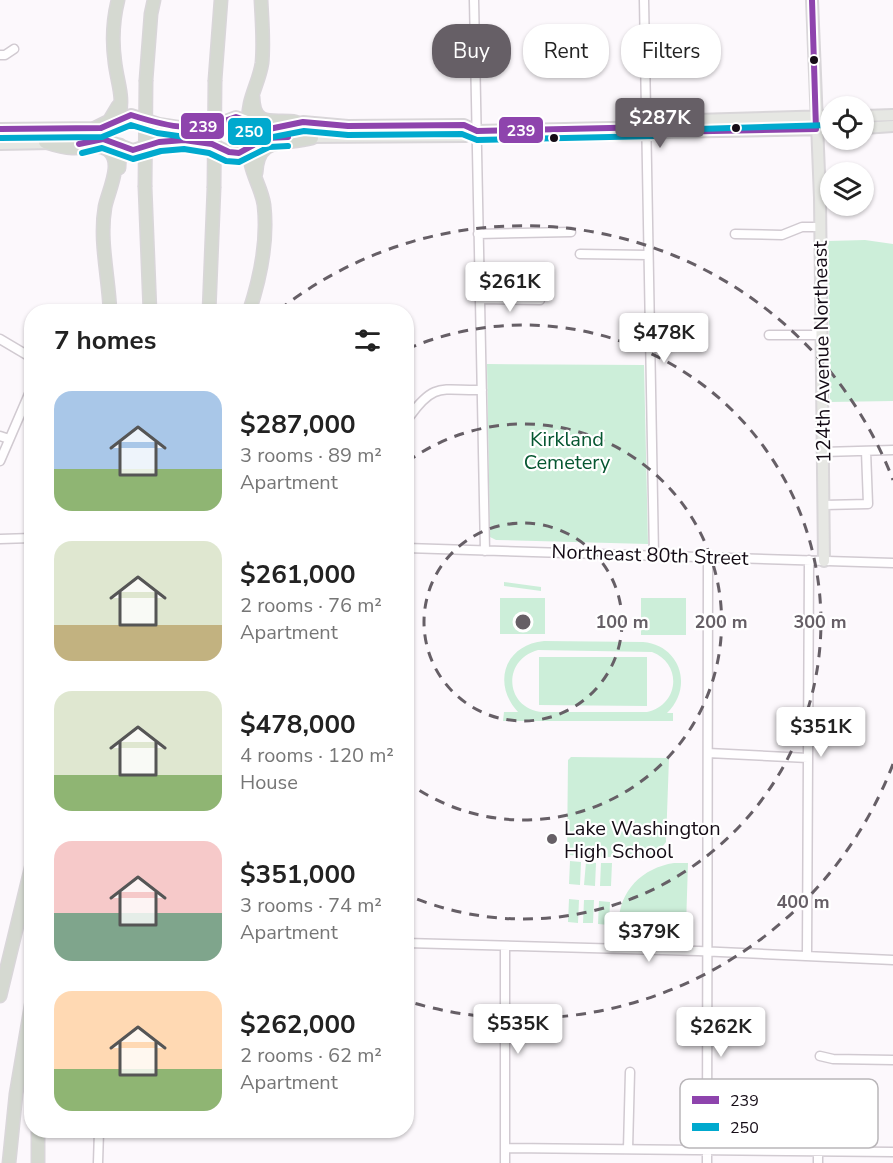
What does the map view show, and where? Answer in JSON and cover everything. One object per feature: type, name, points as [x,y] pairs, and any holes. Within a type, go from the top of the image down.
[{"type":"highway","points":[[118,0],[114,47],[123,97],[119,120]]},
{"type":"highway","points":[[150,304],[145,188],[146,80],[154,0]]},
{"type":"highway","points":[[209,304],[215,80],[221,0]]},
{"type":"highway","points":[[249,123],[248,107],[262,64],[261,0]]},
{"type":"highway","points":[[95,128],[109,121],[116,111],[119,81]]},
{"type":"highway","points":[[254,93],[254,107],[263,119],[275,122],[296,122]]},
{"type":"highway","points":[[256,178],[257,160],[260,152],[266,147],[312,138]]},
{"type":"highway","points":[[45,142],[74,149],[101,146],[113,157],[115,166],[105,208],[104,236],[109,304]]},
{"type":"highway","points":[[111,186],[121,162],[120,145]]},
{"type":"highway","points":[[251,146],[249,165],[256,178],[263,203],[265,227],[251,304]]},
{"type":"highway","points":[[0,996],[24,897]]},
{"type":"highway","points":[[9,1163],[17,1084],[24,1045]]},
{"type":"highway","points":[[38,1163],[39,1138]]},
{"type":"main road","name":"124th Avenue Northeast","points":[[812,0],[820,226],[824,561]]},
{"type":"main road","points":[[0,129],[95,128],[136,115],[159,124],[186,128],[215,125],[236,117],[269,129],[296,122],[348,126],[464,125],[477,131]]},
{"type":"main road","points":[[874,116],[893,115]]},
{"type":"main road","points":[[651,127],[661,121],[820,116]]},
{"type":"main road","points":[[119,120],[117,132],[120,145]]},
{"type":"main road","points":[[249,123],[252,134],[251,146]]},
{"type":"main road","points":[[874,127],[893,126]]},
{"type":"main road","points":[[0,144],[45,142],[71,145],[97,139],[133,150],[159,142],[184,140],[212,144],[229,152],[239,153],[266,138],[465,136],[477,131],[651,127],[662,132],[820,129]]},
{"type":"main road","points":[[0,137],[9,138],[25,130]]},
{"type":"street","points":[[474,0],[485,551]]},
{"type":"street","points":[[644,0],[651,127],[648,255],[654,556]]},
{"type":"street","points":[[0,55],[5,55],[14,49]]},
{"type":"street","points":[[735,234],[782,235],[802,227],[820,226]]},
{"type":"street","points":[[478,234],[571,232]]},
{"type":"street","points":[[580,254],[648,255]]},
{"type":"street","points":[[480,300],[540,300]]},
{"type":"street","points":[[650,323],[700,322]]},
{"type":"street","points":[[768,335],[822,335]]},
{"type":"street","points":[[0,339],[24,353]]},
{"type":"street","points":[[414,410],[422,399],[432,392],[443,389],[482,390]]},
{"type":"street","points":[[0,461],[4,437],[24,401]]},
{"type":"street","points":[[823,452],[893,450]]},
{"type":"street","points":[[824,505],[868,504],[866,451]]},
{"type":"street","points":[[0,539],[24,538]]},
{"type":"street","name":"Northeast 80th Street","points":[[414,548],[893,563]]},
{"type":"street","points":[[707,1079],[708,558]]},
{"type":"street","points":[[807,955],[809,560]]},
{"type":"street","points":[[708,753],[808,759]]},
{"type":"street","points":[[414,943],[807,955],[893,960]]},
{"type":"street","points":[[505,947],[505,1163]]},
{"type":"street","points":[[820,1056],[833,1059],[893,1060]]},
{"type":"street","points":[[628,1149],[630,1072]]},
{"type":"street","points":[[98,1163],[99,1138]]},
{"type":"street","points":[[505,1148],[893,1152]]},
{"type":"street","points":[[707,1149],[707,1163]]},
{"type":"street","points":[[818,1151],[818,1163]]},
{"type":"green space","points":[[865,240],[893,244],[893,401],[830,402],[828,241]]},
{"type":"green space","name":"Kirkland Cemetery","points":[[487,364],[644,365],[648,544],[496,540],[490,537]]},
{"type":"green space","points":[[504,582],[541,587],[541,591],[504,586]]},
{"type":"green space","points":[[500,598],[545,598],[545,634],[500,634]]},
{"type":"green space","points":[[641,598],[686,598],[686,635],[641,635]]},
{"type":"green space","points":[[544,641],[643,642],[656,645],[674,659],[679,669],[680,691],[675,703],[667,713],[673,713],[673,721],[503,721],[504,712],[518,712],[505,690],[506,668],[511,658],[519,650],[530,644]],"holes":[[[538,650],[652,652],[669,665],[673,684],[666,701],[658,708],[647,712],[543,712],[530,709],[521,702],[512,684],[513,673],[518,663],[526,655]]]},
{"type":"green space","points":[[539,657],[647,657],[647,706],[539,705]]},
{"type":"green space","points":[[571,757],[669,758],[666,842],[653,859],[567,855],[568,760]]},
{"type":"green space","points":[[570,861],[581,862],[580,885],[569,884]]},
{"type":"green space","points":[[586,862],[596,863],[595,886],[584,885]]},
{"type":"green space","points":[[601,863],[612,863],[611,886],[600,886]]},
{"type":"green space","points":[[674,863],[688,863],[686,926],[683,929],[619,927],[622,903],[633,884],[651,870]]},
{"type":"green space","points":[[569,899],[579,900],[578,923],[568,922]]},
{"type":"green space","points":[[584,900],[594,900],[593,923],[583,923]]},
{"type":"green space","points":[[599,901],[610,902],[609,925],[598,924]]},
{"type":"transit line","name":"239","points":[[812,0],[816,129]]},
{"type":"transit line","name":"239","points":[[0,129],[101,128],[131,115],[171,126],[184,127],[208,125],[236,117],[269,129],[303,122],[348,126],[464,125],[477,131],[655,127],[662,132],[816,129]]},
{"type":"transit line","name":"250","points":[[0,138],[102,137],[131,125],[157,133],[185,137],[217,134],[236,127],[268,138],[304,131],[348,135],[462,134],[477,140],[655,136],[665,130],[820,125]]},
{"type":"transit line","name":"239","points":[[79,144],[103,139],[133,150],[159,142],[184,140],[212,144],[229,152],[239,153],[266,138],[288,137]]},
{"type":"transit line","name":"250","points":[[82,153],[102,148],[133,159],[161,151],[184,149],[209,153],[226,161],[239,162],[269,147],[288,146]]},
{"type":"place","name":"Lake Washington High School","points":[[552,839]]}]
